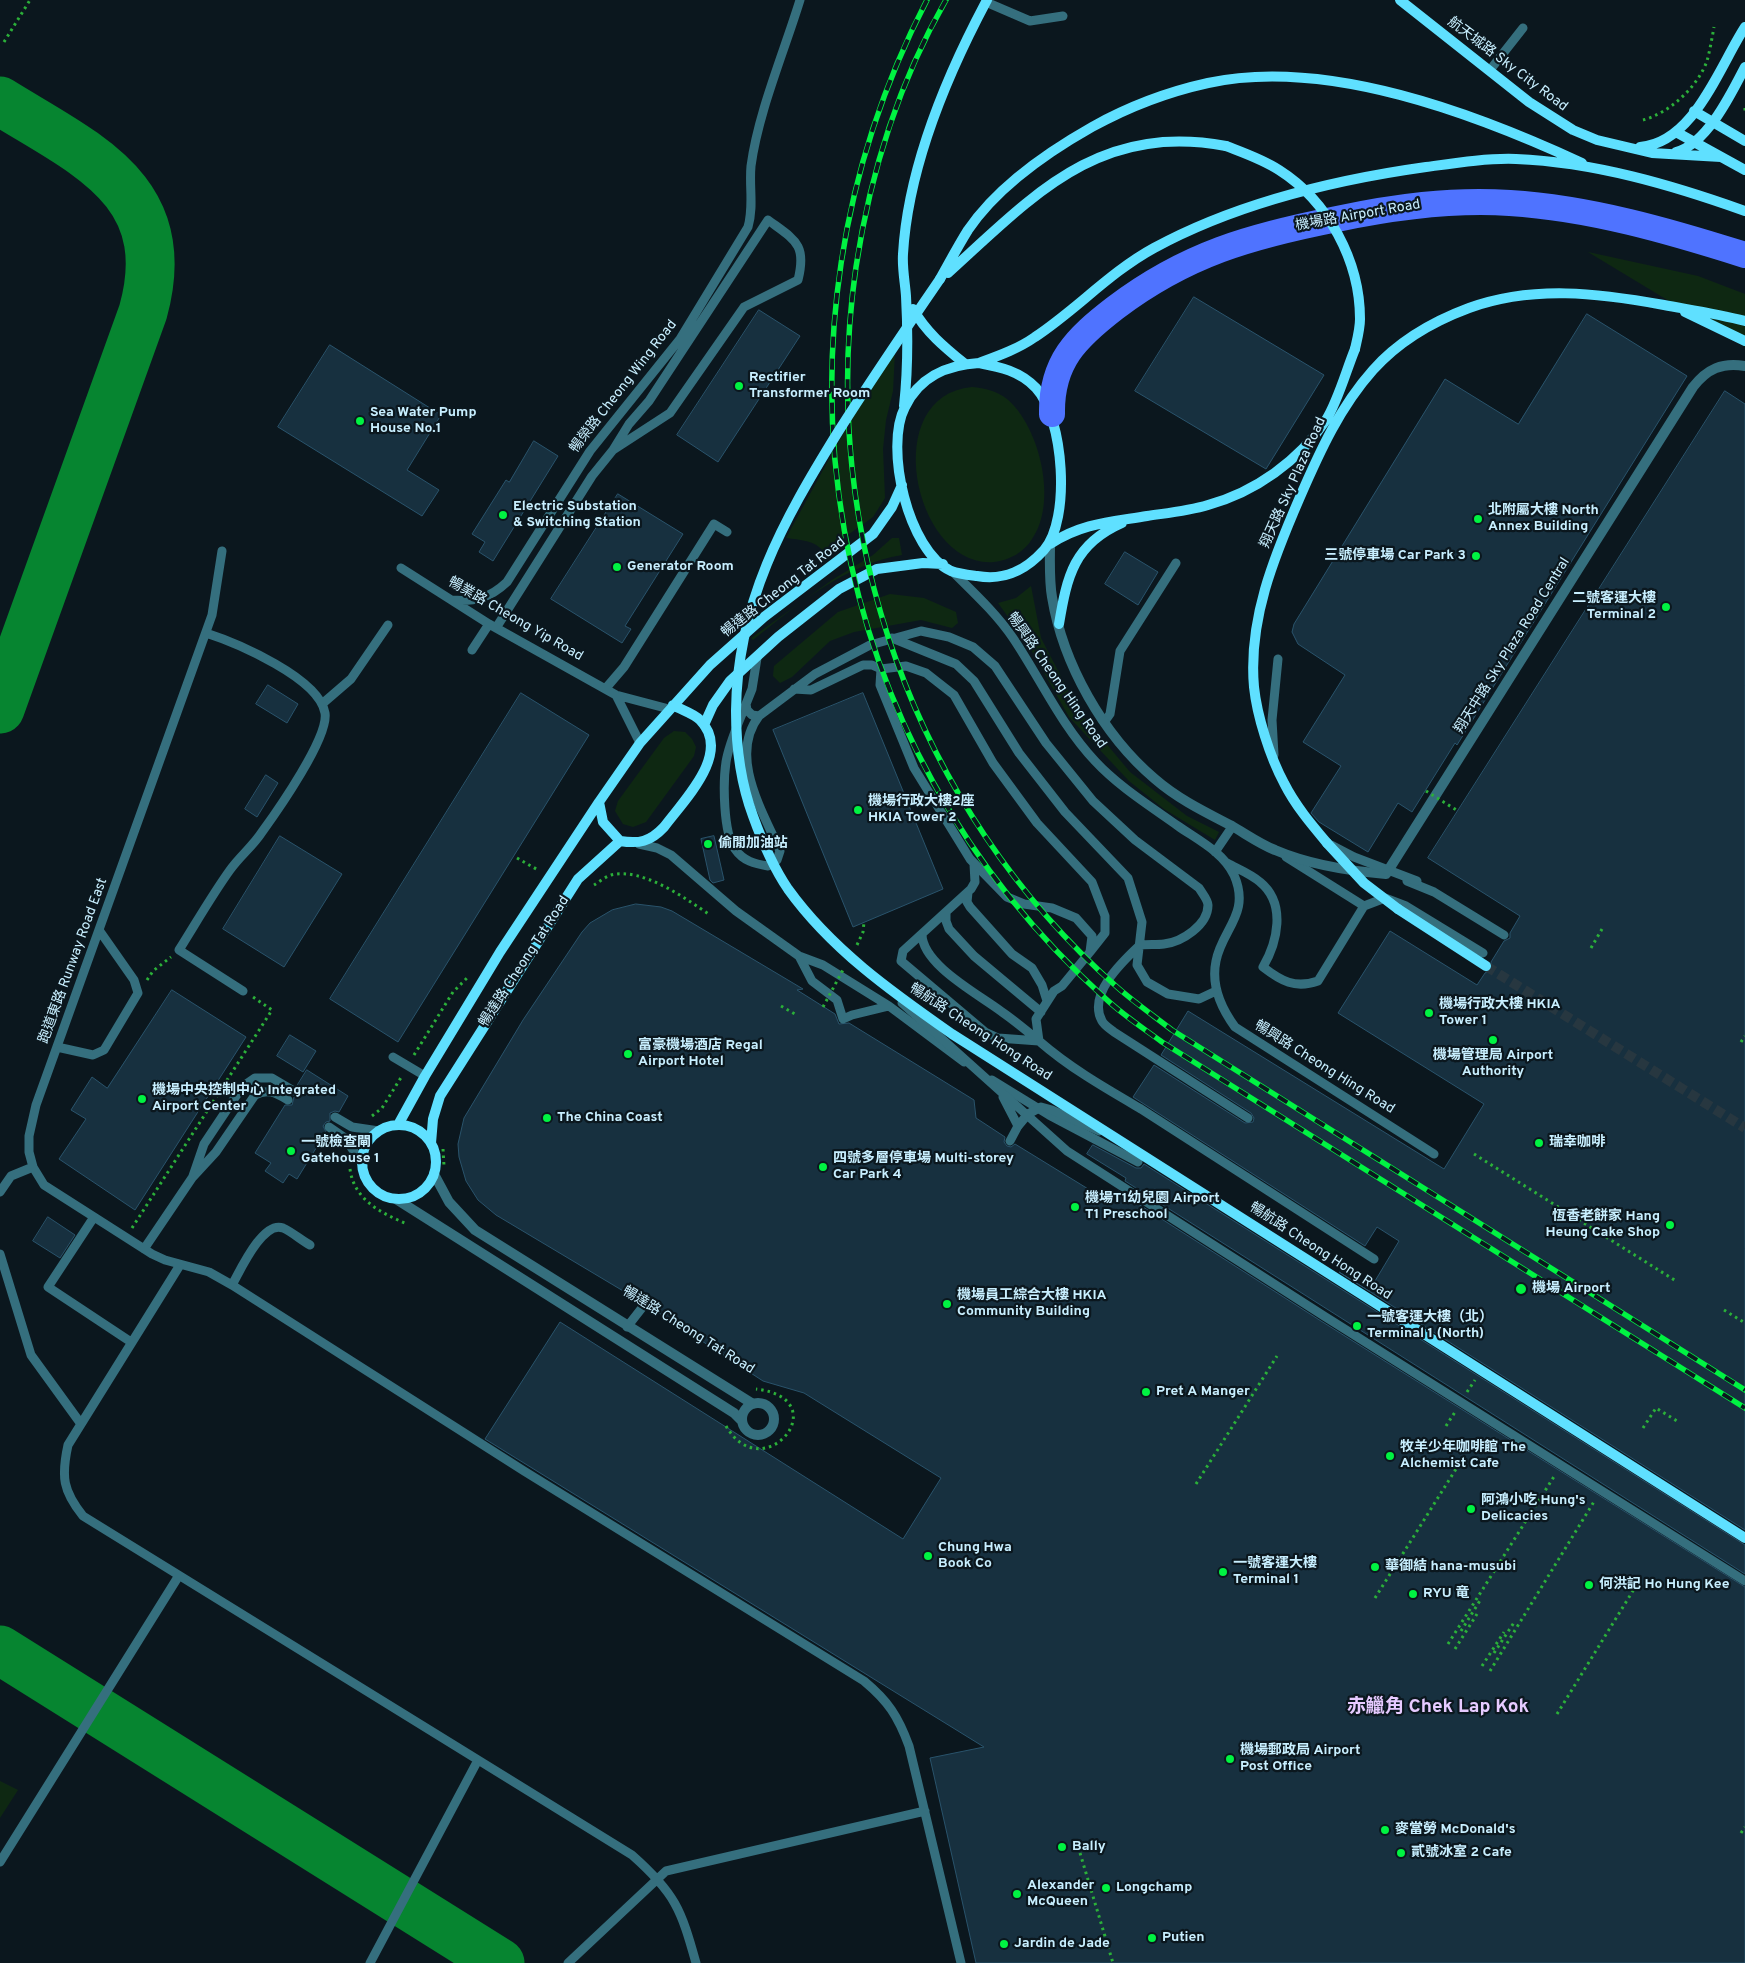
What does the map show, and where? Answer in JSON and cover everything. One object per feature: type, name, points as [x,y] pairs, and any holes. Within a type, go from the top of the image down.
[{"type":"main road","name":"機場路 Airport Road","points":[[1052,414],[1053,385],[1059,367],[1067,353],[1086,332],[1107,314],[1134,293],[1167,273],[1203,255],[1238,242],[1280,230],[1410,205],[1449,202],[1510,203],[1593,214],[1704,242],[1745,255]]},
{"type":"street","name":"航天城路 Sky City Road","points":[[1400,0],[1550,117],[1573,130],[1597,140],[1652,152],[1721,157]]},
{"type":"street","points":[[940,279],[1045,188],[1102,156],[1129,147],[1168,140],[1197,141],[1226,146],[1254,156],[1287,176],[1303,189],[1322,210],[1339,235],[1350,262],[1357,291],[1360,320],[1355,349],[1327,418],[1308,443],[1287,464],[1262,482],[1235,496],[1207,506],[1100,522],[1065,534],[1050,544],[1035,560],[1021,570],[1004,577],[989,578],[951,571],[942,564],[932,555],[915,529],[902,485],[898,444],[908,372],[903,257],[906,217],[915,179],[950,79],[987,1]]},
{"type":"street","name":"航天城路 Sky City Road","points":[[1634,148],[1652,146],[1667,140],[1676,132],[1717,79],[1745,27]]},
{"type":"street","points":[[1670,154],[1684,150],[1696,142],[1733,92],[1745,67]]},
{"type":"street","points":[[940,279],[968,230],[991,203],[1015,180],[1076,136],[1139,104],[1210,83],[1239,79],[1299,79],[1329,82],[1396,95],[1488,122],[1595,169]]},
{"type":"street","points":[[1694,111],[1745,141]]},
{"type":"street","points":[[1676,132],[1745,170]]},
{"type":"street","points":[[979,363],[1007,352],[1034,338],[1122,269],[1152,249],[1195,228],[1233,213],[1286,196],[1386,172],[1450,163],[1514,159],[1595,169],[1670,187],[1745,211]]},
{"type":"street","name":"暢航路 Cheong Hong Road","points":[[940,279],[879,367],[801,492],[780,531],[764,567],[750,610],[741,650],[737,688],[738,754],[742,782],[760,835],[788,888],[838,946],[869,973],[952,1034],[1745,1538]]},
{"type":"street","name":"翔天路 Sky Plaza Road","points":[[1486,966],[1398,909],[1364,883],[1327,843],[1288,789],[1260,719],[1254,687],[1254,646],[1260,606],[1273,562],[1318,455],[1344,409],[1375,368],[1401,344],[1429,326],[1467,308],[1503,298],[1544,292],[1589,294],[1714,312],[1745,321]]},
{"type":"street","points":[[906,297],[926,329],[938,342],[965,364]]},
{"type":"street","points":[[1676,307],[1745,341]]},
{"type":"street","points":[[904,407],[916,390],[930,376],[945,368],[965,364],[979,363],[1009,369],[1036,388],[1052,414],[1061,457],[1056,527],[1050,544],[1052,596],[1059,624],[1076,672],[1105,721],[1121,743],[1154,778],[1196,808],[1274,849],[1296,858],[1334,867],[1386,874]]},
{"type":"street","name":"翔天中路 Sky Plaza Road Central","points":[[1386,874],[1693,388],[1701,377],[1716,367],[1734,364],[1745,366]]},
{"type":"street","name":"暢達路 Cheong Tat Road","points":[[398,1125],[425,1076],[500,952],[598,802],[640,743],[710,665],[764,617],[873,534],[892,506],[902,485]]},
{"type":"street","points":[[1059,624],[1065,589],[1078,556],[1107,530],[1130,519]]},
{"type":"street","points":[[704,725],[713,705],[726,687],[813,609],[858,578],[876,569],[922,563],[942,564]]},
{"type":"street","points":[[598,802],[603,822],[620,841],[639,844],[657,835],[664,828],[705,770],[710,756],[711,745],[704,725],[698,719],[671,707]]},
{"type":"street","name":"暢達路 Cheong Tat Road","points":[[362,1165],[365,1175],[377,1191],[396,1198],[734,1413],[751,1434],[763,1435],[772,1429],[775,1419],[771,1410],[763,1404],[753,1404],[627,1327],[475,1230],[449,1202],[436,1163],[431,1143],[433,1119],[440,1096],[578,879],[620,841]]},
{"type":"street","points":[[362,1165],[366,1146],[379,1131],[398,1125],[411,1127],[423,1133],[431,1143]]},
{"type":"street","points":[[396,1198],[415,1195],[423,1190],[439,1174]]},
{"type":"street","points":[[742,1421],[745,1410],[753,1404]]},
{"type":"lane","name":"暢榮路 Cheong Wing Road","points":[[452,600],[468,601],[481,599],[494,594],[507,582],[590,451],[680,339],[748,227],[753,211],[751,167],[761,123],[800,0]]},
{"type":"lane","points":[[987,1],[1030,21],[1063,16]]},
{"type":"lane","points":[[1490,70],[1524,28]]},
{"type":"lane","points":[[472,650],[492,626],[592,476],[613,450],[629,424],[649,401],[768,220],[797,242],[802,262],[798,280],[744,307],[670,413],[613,450]]},
{"type":"lane","points":[[606,688],[624,667],[714,524],[727,532]]},
{"type":"lane","name":"跑道東路 Runway Road East","points":[[32,1167],[29,1152],[32,1121],[212,615],[222,551]]},
{"type":"lane","points":[[1105,721],[1110,714],[1120,651],[1176,563]]},
{"type":"lane","name":"暢業路 Cheong Yip Road","points":[[401,568],[492,626],[616,695],[671,707]]},
{"type":"lane","name":"暢興路 Cheong Hing Road","points":[[951,571],[1011,636],[1069,728],[1095,761],[1138,797],[1215,852],[1227,863],[1238,887],[1239,898],[1232,926],[1216,960],[1216,991],[1224,1012],[1235,1028],[1434,1154]]},
{"type":"lane","points":[[322,704],[351,680],[388,625]]},
{"type":"lane","points":[[757,658],[752,689],[726,762],[725,807],[729,837],[740,856],[752,864],[768,866],[777,860],[780,851],[756,796],[747,762],[746,741],[753,724],[759,716],[815,674],[861,650],[892,638],[921,631],[949,637],[973,647],[995,666],[1046,743],[1093,801],[1134,840],[1199,888],[1208,904],[1204,919],[1181,939],[1165,944],[1141,945],[1116,967],[1102,992],[1100,1005],[1102,1021],[1114,1032],[1248,1118]]},
{"type":"lane","points":[[206,633],[247,648],[303,682],[317,695],[322,704],[326,721],[317,745],[262,832],[230,870],[179,950],[244,991]]},
{"type":"lane","points":[[892,638],[956,664],[974,681],[1019,753],[1065,812],[1128,878],[1142,922],[1141,945],[1137,965],[1147,982],[1168,994],[1199,999],[1216,991]]},
{"type":"lane","points":[[1274,758],[1272,720],[1278,659]]},
{"type":"lane","points":[[794,690],[812,690],[863,666],[872,665],[881,669],[906,666],[926,673],[954,695],[993,763],[1037,823],[1092,882],[1101,900],[1105,916],[1105,933],[1048,1001],[1036,1019],[1039,1041]]},
{"type":"lane","points":[[881,669],[880,685],[914,768],[944,821],[974,864],[1006,898],[1024,904],[1052,908],[1076,918],[1092,936],[1090,952]]},
{"type":"lane","name":"暢業路 Cheong Yip Road","points":[[616,695],[640,743]]},
{"type":"lane","points":[[746,704],[752,715],[759,716]]},
{"type":"lane","points":[[1215,852],[1232,827]]},
{"type":"lane","name":"翔天路 Sky Plaza Road","points":[[1327,843],[1354,857],[1440,892],[1506,933],[1434,892],[1386,874]]},
{"type":"lane","points":[[639,844],[657,848],[671,855],[714,894],[799,956],[823,965],[889,1006],[949,1052],[1013,1094],[1138,1162]]},
{"type":"lane","points":[[1274,849],[1364,906]]},
{"type":"lane","points":[[1227,863],[1262,883],[1270,895],[1278,926],[1276,942],[1270,956],[1262,967],[1279,979],[1294,985],[1305,986],[1318,981],[1364,906],[1385,898],[1406,906],[1483,953]]},
{"type":"lane","points":[[974,864],[975,882],[968,892],[902,951],[901,961],[911,972],[985,1032],[998,1038],[1039,1041]]},
{"type":"lane","points":[[968,892],[967,902],[1012,954],[1032,968],[1042,985],[1048,1001]]},
{"type":"lane","points":[[946,912],[949,929],[974,956],[1041,1012]]},
{"type":"lane","points":[[57,1047],[93,1055],[104,1050],[138,993],[134,980],[99,930]]},
{"type":"lane","points":[[922,934],[922,943],[927,951],[956,980],[1001,1010],[1065,1062],[1374,1259]]},
{"type":"lane","points":[[799,956],[812,981],[837,1000],[843,1019],[889,1006]]},
{"type":"lane","points":[[869,973],[1067,1151],[1332,1321],[1745,1581]]},
{"type":"lane","points":[[393,1056],[425,1076]]},
{"type":"lane","points":[[192,1178],[204,1144],[242,1087],[256,1078],[272,1078],[294,1091]]},
{"type":"lane","points":[[996,1088],[1006,1100],[1018,1126]]},
{"type":"lane","points":[[144,1249],[192,1178],[216,1152],[255,1095],[261,1092],[273,1092],[288,1100]]},
{"type":"lane","points":[[1010,1141],[1018,1126],[1028,1114],[1041,1107],[1052,1110],[1124,1143]]},
{"type":"lane","points":[[336,1117],[352,1127],[379,1131]]},
{"type":"lane","points":[[329,1127],[345,1138],[362,1165]]},
{"type":"lane","points":[[0,1192],[11,1176],[32,1167],[44,1185],[144,1249],[165,1260],[209,1272],[524,1471],[864,1681],[884,1698],[901,1724],[909,1746],[961,1963]]},
{"type":"lane","points":[[94,1217],[48,1287],[130,1342]]},
{"type":"lane","points":[[232,1286],[262,1235],[272,1228],[282,1227],[310,1245]]},
{"type":"lane","points":[[0,1254],[31,1355],[81,1424]]},
{"type":"lane","points":[[180,1265],[130,1342],[68,1445],[64,1464],[64,1484],[72,1502],[83,1516],[178,1577],[625,1851],[658,1878],[678,1907],[696,1963]]},
{"type":"lane","points":[[627,1327],[645,1304]]},
{"type":"lane","points":[[0,1862],[178,1577]]},
{"type":"lane","points":[[370,1963],[478,1760]]},
{"type":"lane","points":[[568,1963],[666,1871],[925,1811]]},
{"type":"path","points":[[4,42],[30,0]]},
{"type":"path","points":[[1643,120],[1656,116],[1669,108],[1691,86],[1706,62],[1714,27]]},
{"type":"path","points":[[1426,791],[1458,810]]},
{"type":"path","points":[[517,858],[535,868]]},
{"type":"path","points":[[592,886],[609,876],[626,874],[658,884],[686,898],[710,916]]},
{"type":"path","points":[[1591,948],[1602,929]]},
{"type":"path","points":[[138,993],[153,971],[179,950]]},
{"type":"path","points":[[364,1129],[372,1115],[382,1108],[453,992],[473,971]]},
{"type":"path","points":[[130,1231],[272,1010],[244,991]]},
{"type":"path","points":[[781,1006],[795,1014]]},
{"type":"path","points":[[1741,1042],[1745,1036]]},
{"type":"path","points":[[439,1174],[442,1144]]},
{"type":"path","points":[[353,1148],[349,1163],[350,1176],[360,1194],[374,1209],[414,1227]]},
{"type":"path","points":[[1474,1154],[1676,1281]]},
{"type":"path","points":[[1724,1310],[1745,1323]]},
{"type":"path","points":[[1196,1484],[1277,1356]]},
{"type":"path","name":"暢達路 Cheong Tat Road","points":[[722,1420],[732,1438],[748,1448],[770,1448],[780,1443],[791,1431],[795,1418],[792,1405],[781,1396],[767,1390],[752,1388]]},
{"type":"path","points":[[1643,1428],[1656,1408],[1676,1421]]},
{"type":"path","points":[[1375,1598],[1456,1469]]},
{"type":"path","points":[[1448,1644],[1558,1471]]},
{"type":"path","points":[[1490,1671],[1598,1496]]},
{"type":"path","points":[[1557,1714],[1639,1581]]},
{"type":"path","points":[[1461,1631],[1481,1599]]},
{"type":"path","points":[[1455,1649],[1477,1614]]},
{"type":"path","points":[[1494,1653],[1515,1621]]},
{"type":"path","points":[[1482,1666],[1504,1632]]},
{"type":"path","points":[[1741,1833],[1745,1827]]},
{"type":"path","points":[[1080,1853],[1113,1963]]},
{"type":"green space","points":[[1588,252],[1698,276],[1745,294],[1745,347]]},
{"type":"green space","points":[[895,351],[893,391],[886,420],[883,449],[885,498],[873,517],[824,552],[812,543],[786,538],[853,415]]},
{"type":"green space","points":[[972,387],[986,389],[999,394],[1007,399],[1019,412],[1036,446],[1042,466],[1044,506],[1040,524],[1025,548],[1016,555],[994,562],[966,557],[944,539],[927,512],[918,480],[916,448],[924,419],[942,397]]},
{"type":"green space","points":[[892,538],[899,538],[902,555],[861,567],[805,600],[873,555]]},
{"type":"green space","points":[[1031,586],[1041,638],[1079,711],[1130,772],[1187,816],[1219,832],[1215,840],[1164,809],[1129,781],[1069,717],[1027,643],[998,603],[1016,598]]},
{"type":"green space","points":[[890,594],[924,598],[956,612],[958,623],[952,628],[921,620],[854,632],[830,641],[792,677],[780,683],[773,676],[774,666],[838,612]]},
{"type":"green space","points":[[803,601],[753,640],[751,638]]},
{"type":"green space","points":[[674,731],[685,732],[692,739],[696,747],[694,756],[646,822],[633,827],[623,824],[615,811],[618,801],[664,738]]},
{"type":"green space","points":[[0,1781],[18,1790],[0,1818]]},
{"type":"building","points":[[1194,297],[1324,375],[1266,469],[1135,391]]},
{"type":"building","name":"Rectifier Transformer Room","points":[[759,310],[800,336],[718,462],[677,435]]},
{"type":"building","name":"北附屬大樓 North Annex Building","points":[[1587,314],[1687,376],[1457,745],[1455,743],[1412,812],[1398,803],[1368,852],[1319,822],[1311,813],[1341,766],[1303,742],[1345,675],[1298,644],[1292,632],[1294,624],[1445,379],[1518,424]]},
{"type":"building","name":"Sea Water Pump House No.1","points":[[330,345],[441,415],[407,470],[439,490],[422,516],[278,427]]},
{"type":"building","points":[[1725,391],[1745,404],[1745,1530],[1339,1272],[1369,1291],[1399,1241],[1377,1227],[1365,1246],[1133,1097],[1154,1065],[1245,1123],[1253,1122],[1254,1118],[1251,1113],[1161,1055],[1188,1011],[1444,1169],[1484,1104],[1338,1013],[1390,931],[1477,985],[1485,973],[1492,969],[1491,962],[1504,941],[1510,938],[1510,933],[1520,916],[1428,858]]},
{"type":"building","name":"Electric Substation & Switching Station","points":[[534,441],[558,456],[493,561],[479,552],[485,542],[472,534],[506,480],[509,482]]},
{"type":"building","name":"Generator Room","points":[[618,494],[683,534],[625,626],[631,629],[622,643],[551,599]]},
{"type":"building","points":[[1125,552],[1158,572],[1138,605],[1105,584]]},
{"type":"building","points":[[268,685],[298,704],[287,723],[256,704]]},
{"type":"building","points":[[521,693],[589,735],[398,1042],[330,999]]},
{"type":"building","name":"機場行政大樓2座 HKIA Tower 2","points":[[863,693],[943,889],[853,927],[773,730]]},
{"type":"building","points":[[266,775],[278,783],[257,817],[245,809]]},
{"type":"building","points":[[280,836],[342,874],[284,967],[223,929]]},
{"type":"building","points":[[714,836],[724,880],[713,883],[710,880],[701,839]]},
{"type":"building","name":"一號客運大樓 Terminal 1","points":[[636,904],[661,907],[672,911],[803,989],[797,990],[835,1014],[839,1024],[849,1023],[974,1100],[976,1118],[1005,1137],[1004,1142],[1007,1146],[1011,1147],[1015,1144],[1111,1203],[1118,1191],[1321,1321],[1745,1587],[1745,1963],[976,1963],[930,1758],[984,1747],[485,1439],[560,1322],[903,1539],[941,1478],[804,1393],[763,1381],[650,1307],[651,1302],[648,1299],[643,1298],[640,1301],[496,1215],[478,1200],[466,1181],[459,1157],[458,1144],[464,1118],[523,1020],[590,923],[612,910]]},
{"type":"building","name":"機場中央控制中心 Integrated Airport Center","points":[[172,990],[246,1037],[135,1210],[59,1159],[86,1119],[71,1110],[92,1077],[107,1088]]},
{"type":"building","points":[[290,1035],[316,1051],[303,1072],[277,1056]]},
{"type":"building","points":[[307,1070],[348,1096],[339,1112],[330,1113],[330,1121],[326,1122],[323,1126],[326,1132],[297,1179],[289,1174],[283,1183],[265,1171],[271,1163],[255,1153],[285,1105],[292,1105],[294,1097],[299,1095],[300,1091],[297,1086]]},
{"type":"building","points":[[1093,1145],[1136,1168],[1141,1168],[1144,1164],[1745,1545],[1745,1574],[1125,1181],[1126,1178],[1087,1154]]},
{"type":"building","points":[[48,1217],[75,1235],[60,1258],[33,1241]]},
{"type":"taxiway","points":[[0,101],[63,139],[92,159],[116,181],[135,206],[147,235],[150,270],[143,312],[0,709]]},
{"type":"taxiway","points":[[0,1650],[500,1963]]},
{"type":"tunnel","points":[[1486,966],[1745,1128]]},
{"type":"railway","points":[[927,0],[873,129],[841,263],[832,397],[844,531],[878,660],[934,783],[1010,897],[1106,999],[1126,1016],[1162,1042],[1745,1408]]},
{"type":"railway","points":[[946,0],[914,63],[878,163],[869,198],[856,267],[848,367],[852,467],[868,565],[896,660],[935,751],[986,837],[1046,916],[1130,998],[1172,1030],[1745,1390]]},
{"type":"place","name":"Rectifier Transformer Room","points":[[739,386]]},
{"type":"place","name":"Sea Water Pump House No.1","points":[[360,421]]},
{"type":"place","name":"Electric Substation & Switching Station","points":[[503,515]]},
{"type":"place","name":"北附屬大樓 North Annex Building","points":[[1478,519]]},
{"type":"place","name":"三號停車場 Car Park 3","points":[[1476,556]]},
{"type":"place","name":"Generator Room","points":[[617,567]]},
{"type":"place","name":"二號客運大樓 Terminal 2","points":[[1666,607]]},
{"type":"place","name":"機場行政大樓2座 HKIA Tower 2","points":[[858,810]]},
{"type":"place","name":"偷閒加油站","points":[[708,844]]},
{"type":"place","name":"機場行政大樓 HKIA Tower 1","points":[[1429,1013]]},
{"type":"place","name":"機場管理局 Airport Authority","points":[[1493,1040]]},
{"type":"place","name":"富豪機場酒店 Regal Airport Hotel","points":[[628,1054]]},
{"type":"place","name":"機場中央控制中心 Integrated Airport Center","points":[[142,1099]]},
{"type":"place","name":"The China Coast","points":[[547,1118]]},
{"type":"place","name":"瑞幸咖啡","points":[[1539,1143]]},
{"type":"place","name":"一號檢查閘 Gatehouse 1","points":[[291,1151]]},
{"type":"place","name":"四號多層停車場 Multi-storey Car Park 4","points":[[823,1167]]},
{"type":"place","name":"機場T1幼兒園 Airport T1 Preschool","points":[[1075,1207]]},
{"type":"place","name":"恆香老餅家 Hang Heung Cake Shop","points":[[1670,1225]]},
{"type":"place","name":"機場 Airport","points":[[1521,1289]]},
{"type":"place","name":"機場員工綜合大樓 HKIA Community Building","points":[[947,1304]]},
{"type":"place","name":"一號客運大樓（北） Terminal 1 (North)","points":[[1357,1326]]},
{"type":"place","name":"Pret A Manger","points":[[1146,1392]]},
{"type":"place","name":"牧羊少年咖啡館 The Alchemist Cafe","points":[[1390,1456]]},
{"type":"place","name":"阿鴻小吃 Hung's Delicacies","points":[[1471,1509]]},
{"type":"place","name":"Chung Hwa Book Co","points":[[928,1556]]},
{"type":"place","name":"華御結 hana-musubi","points":[[1375,1567]]},
{"type":"place","name":"一號客運大樓 Terminal 1","points":[[1223,1572]]},
{"type":"place","name":"何洪記 Ho Hung Kee","points":[[1589,1585]]},
{"type":"place","name":"RYU 竜","points":[[1413,1594]]},
{"type":"place","name":"機場郵政局 Airport Post Office","points":[[1230,1759]]},
{"type":"place","name":"麥當勞 McDonald's","points":[[1385,1830]]},
{"type":"place","name":"Bally","points":[[1062,1847]]},
{"type":"place","name":"貳號冰室 2 Cafe","points":[[1401,1853]]},
{"type":"place","name":"Longchamp","points":[[1106,1888]]},
{"type":"place","name":"Alexander McQueen","points":[[1017,1894]]},
{"type":"place","name":"Putien","points":[[1152,1938]]},
{"type":"place","name":"Jardin de Jade","points":[[1004,1944]]},
{"type":"district","name":"赤鱲角 Chek Lap Kok","points":[[1438,1708]]}]
